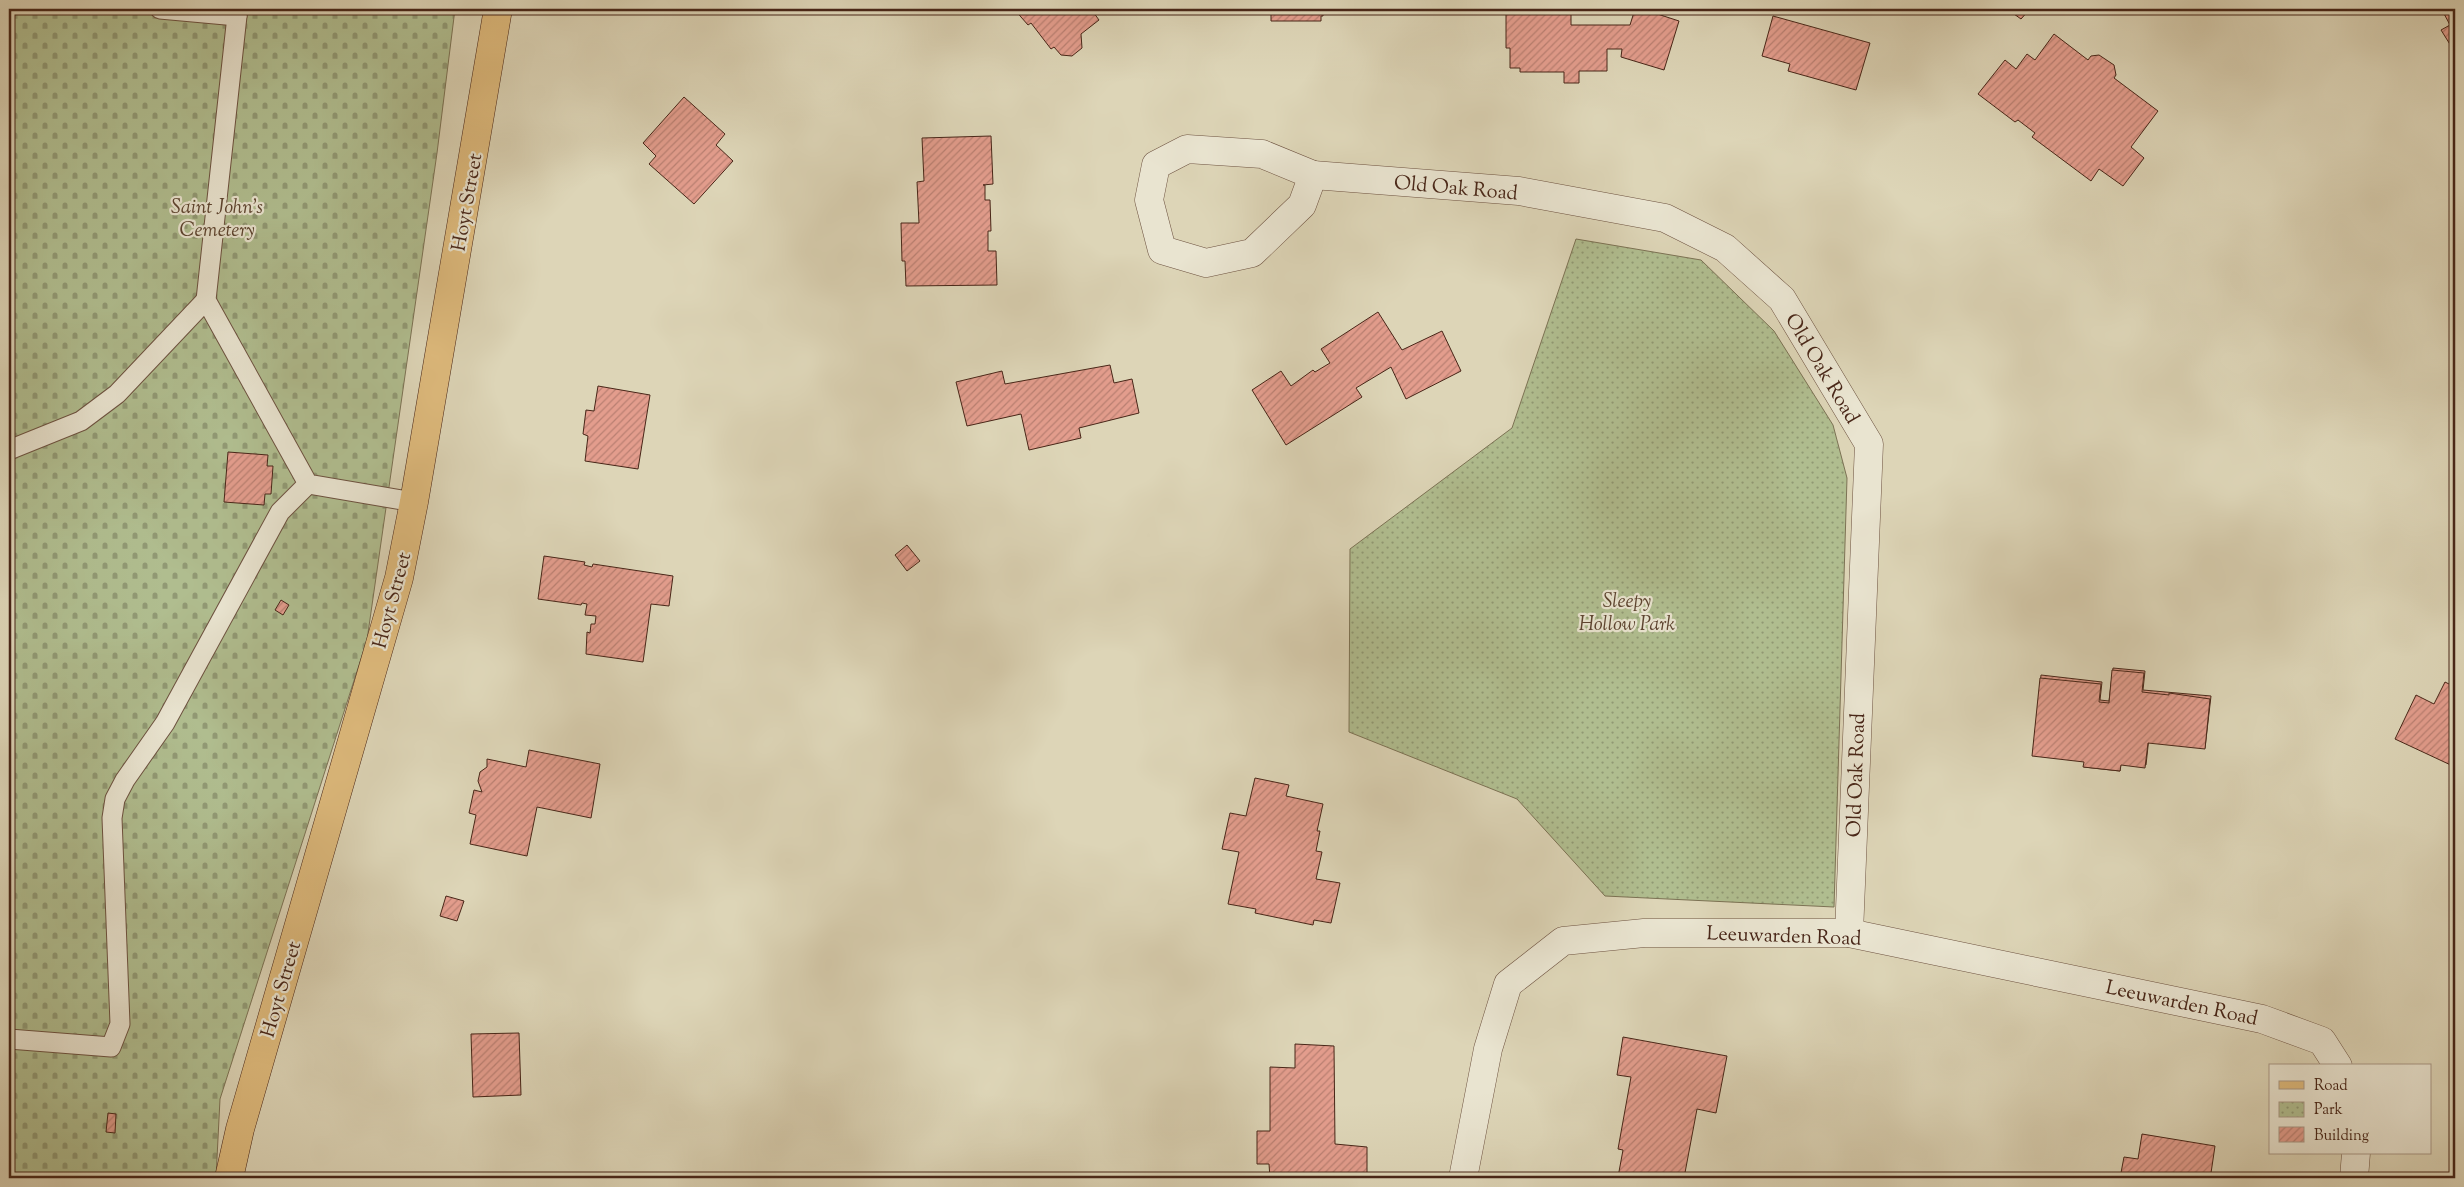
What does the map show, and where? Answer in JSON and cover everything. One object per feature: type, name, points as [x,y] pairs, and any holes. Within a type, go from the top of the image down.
[{"type":"main road","name":"Hoyt Street","points":[[229,1178],[240,1129],[399,578],[414,502],[498,9]]},
{"type":"street","name":"Old Oak Road","points":[[1313,175],[1302,205],[1252,253],[1206,263],[1162,250],[1149,200],[1156,164],[1187,148],[1262,154],[1313,175],[1519,191],[1665,218],[1725,248],[1782,299],[1869,444],[1849,933]]},
{"type":"street","name":"Leeuwarden Road","points":[[1463,1178],[1488,1049],[1508,984],[1564,941],[1644,933],[1849,933],[2262,1019],[2322,1041],[2337,1064]]},
{"type":"street","points":[[2354,1178],[2356,1154]]},
{"type":"lane","points":[[160,9],[237,12],[206,300],[308,484]]},
{"type":"lane","points":[[9,450],[80,421],[117,394],[206,300]]},
{"type":"lane","points":[[308,484],[414,502]]},
{"type":"lane","points":[[9,1039],[111,1047],[120,1024],[112,818],[115,799],[125,780],[165,723],[280,512],[308,484]]},
{"type":"green space","name":"Saint John's Cemetery","points":[[9,9],[455,9],[437,153],[367,640],[220,1099],[216,1178],[9,1178]]},
{"type":"green space","name":"Sleepy Hollow Park","points":[[1576,239],[1701,260],[1774,331],[1833,425],[1847,478],[1834,907],[1605,896],[1517,799],[1349,732],[1350,549],[1512,428]]},
{"type":"building","points":[[1014,9],[1091,9],[1099,20],[1081,34],[1082,48],[1072,56],[1061,55],[1054,47],[1051,49],[1031,23],[1028,25]]},
{"type":"building","points":[[1271,9],[1323,9],[1323,16],[1321,16],[1321,21],[1271,21]]},
{"type":"building","points":[[1512,9],[1571,10],[1571,25],[1630,25],[1635,9],[1642,9],[1679,21],[1664,70],[1621,57],[1622,49],[1607,49],[1607,71],[1579,71],[1579,83],[1564,83],[1564,72],[1520,72],[1520,68],[1510,68],[1510,48],[1506,48],[1506,14],[1512,14]]},
{"type":"building","points":[[2007,9],[2030,9],[2021,19]]},
{"type":"building","points":[[2439,9],[2455,9],[2455,45],[2451,46],[2441,30],[2450,25],[2442,10]]},
{"type":"building","points":[[1773,16],[1870,43],[1856,90],[1788,71],[1790,64],[1762,56]]},
{"type":"building","points":[[2054,34],[2088,60],[2091,56],[2099,55],[2114,65],[2116,75],[2114,78],[2158,111],[2131,147],[2144,158],[2123,186],[2099,169],[2091,181],[2032,137],[2035,133],[2018,120],[2015,122],[1978,94],[2005,60],[2016,69],[2027,54],[2035,60]]},
{"type":"building","points":[[684,97],[725,134],[716,145],[733,161],[694,204],[649,164],[656,156],[643,143]]},
{"type":"building","points":[[991,136],[993,184],[983,185],[985,185],[985,200],[990,200],[991,231],[988,231],[988,251],[996,251],[997,285],[906,286],[905,261],[902,261],[901,223],[919,223],[917,182],[924,181],[922,138]]},
{"type":"building","points":[[1378,312],[1402,350],[1442,331],[1461,371],[1406,399],[1391,367],[1356,388],[1362,397],[1286,445],[1252,390],[1281,371],[1291,386],[1313,370],[1315,372],[1330,363],[1321,349]]},
{"type":"building","points":[[1110,365],[1114,383],[1132,379],[1139,413],[1079,428],[1081,438],[1029,450],[1021,414],[967,426],[956,382],[1002,371],[1005,384]]},
{"type":"building","points":[[598,386],[650,395],[638,469],[585,461],[588,436],[583,434],[586,410],[594,411]]},
{"type":"building","points":[[228,452],[268,455],[267,466],[273,466],[271,494],[265,494],[264,505],[224,502]]},
{"type":"building","points":[[907,545],[920,561],[907,571],[895,555]]},
{"type":"building","points":[[544,556],[585,562],[584,565],[592,567],[593,564],[673,576],[669,606],[651,604],[643,662],[586,654],[587,632],[590,633],[591,624],[595,624],[596,616],[585,615],[587,604],[582,603],[581,605],[538,599]]},
{"type":"building","points":[[281,600],[289,605],[283,615],[275,610]]},
{"type":"building","points":[[2113,668],[2145,671],[2143,690],[2211,696],[2205,748],[2158,742],[2159,735],[2157,734],[2157,739],[2149,737],[2146,765],[2121,763],[2120,771],[2084,767],[2085,759],[2033,754],[2041,675],[2102,682],[2100,700],[2109,701]]},
{"type":"building","points":[[2112,670],[2144,673],[2142,692],[2169,695],[2169,693],[2210,699],[2205,749],[2148,743],[2145,768],[2121,765],[2120,771],[2083,767],[2084,762],[2032,756],[2040,678],[2101,684],[2099,702],[2109,703]]},
{"type":"building","points":[[2455,677],[2455,767],[2395,739],[2416,695],[2434,704],[2445,682],[2451,685]]},
{"type":"building","points":[[529,750],[600,764],[591,818],[537,807],[527,856],[470,844],[476,815],[469,813],[474,790],[482,792],[478,781],[480,772],[487,767],[487,759],[526,767]]},
{"type":"building","points":[[1255,778],[1289,785],[1286,796],[1323,804],[1317,831],[1320,831],[1316,851],[1322,852],[1316,879],[1340,883],[1331,923],[1314,920],[1313,925],[1255,913],[1256,909],[1228,904],[1239,852],[1222,849],[1230,813],[1246,816]]},
{"type":"building","points":[[446,896],[464,901],[457,921],[440,916]]},
{"type":"building","points":[[519,1033],[521,1095],[473,1097],[471,1034]]},
{"type":"building","points":[[1623,1037],[1727,1056],[1716,1113],[1697,1109],[1684,1178],[1618,1177],[1623,1150],[1618,1149],[1631,1077],[1617,1075]]},
{"type":"building","points":[[1295,1044],[1334,1046],[1335,1144],[1367,1147],[1367,1178],[1270,1178],[1269,1164],[1257,1164],[1257,1131],[1270,1131],[1270,1067],[1295,1068]]},
{"type":"building","points":[[108,1113],[116,1114],[115,1133],[106,1132]]},
{"type":"building","points":[[2142,1134],[2215,1146],[2211,1173],[2216,1173],[2216,1178],[2120,1178],[2124,1157],[2138,1159]]}]
